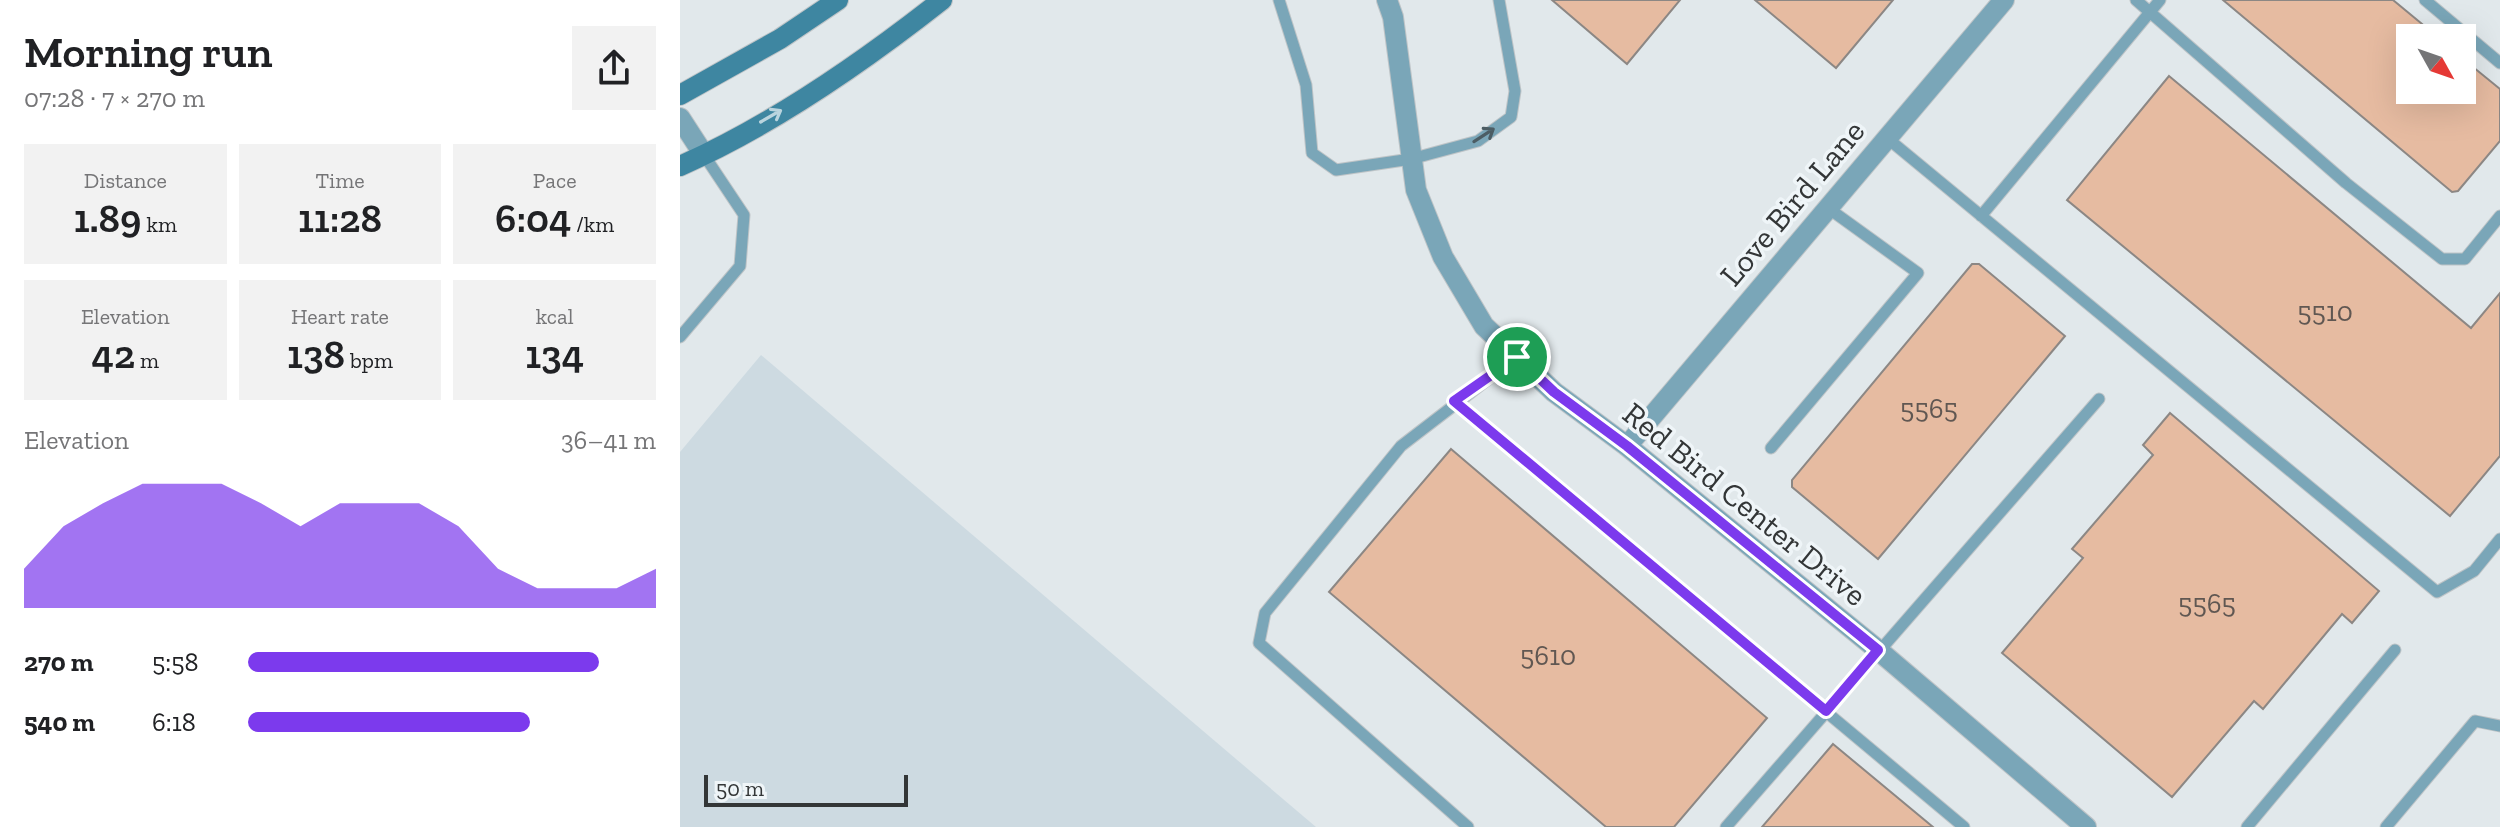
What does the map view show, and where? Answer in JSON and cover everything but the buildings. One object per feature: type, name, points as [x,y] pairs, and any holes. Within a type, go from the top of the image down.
[{"type":"main road","points":[[680,95],[780,39],[838,0]]},
{"type":"main road","points":[[680,166],[832,80],[942,0]]},
{"type":"street","name":"Red Bird Center Drive","points":[[1387,0],[1393,17],[1416,190],[1443,257],[1484,326],[1554,392],[1627,446],[1878,650],[2086,827]]},
{"type":"street","name":"Love Bird Lane","points":[[1627,446],[2004,0]]},
{"type":"street","points":[[680,118],[704,155]]},
{"type":"lane","points":[[1279,0],[1306,85],[1312,153],[1336,170],[1411,159],[1478,141],[1511,117],[1515,91],[1499,0]]},
{"type":"lane","points":[[2136,0],[2346,183],[2442,259],[2465,259],[2500,216]]},
{"type":"lane","points":[[1981,216],[2160,0]]},
{"type":"lane","points":[[2425,0],[2500,63]]},
{"type":"lane","points":[[1887,138],[2437,592],[2474,571],[2500,539]]},
{"type":"lane","points":[[680,337],[740,266],[744,215],[704,155]]},
{"type":"lane","points":[[1771,448],[1918,273],[1828,208]]},
{"type":"lane","points":[[1468,827],[1259,643],[1265,613],[1401,446],[1454,401],[1517,357]]},
{"type":"lane","points":[[1726,827],[2099,399]]},
{"type":"lane","points":[[1454,401],[1964,827]]},
{"type":"lane","points":[[2247,827],[2395,650]]},
{"type":"lane","points":[[2386,827],[2475,721],[2500,726]]},
{"type":"shaded area","points":[[761,355],[1316,827],[680,827],[680,452]]},
{"type":"route","points":[[1517,357],[1554,392],[1627,446],[1878,650],[1826,711],[1454,401],[1517,357]]}]
